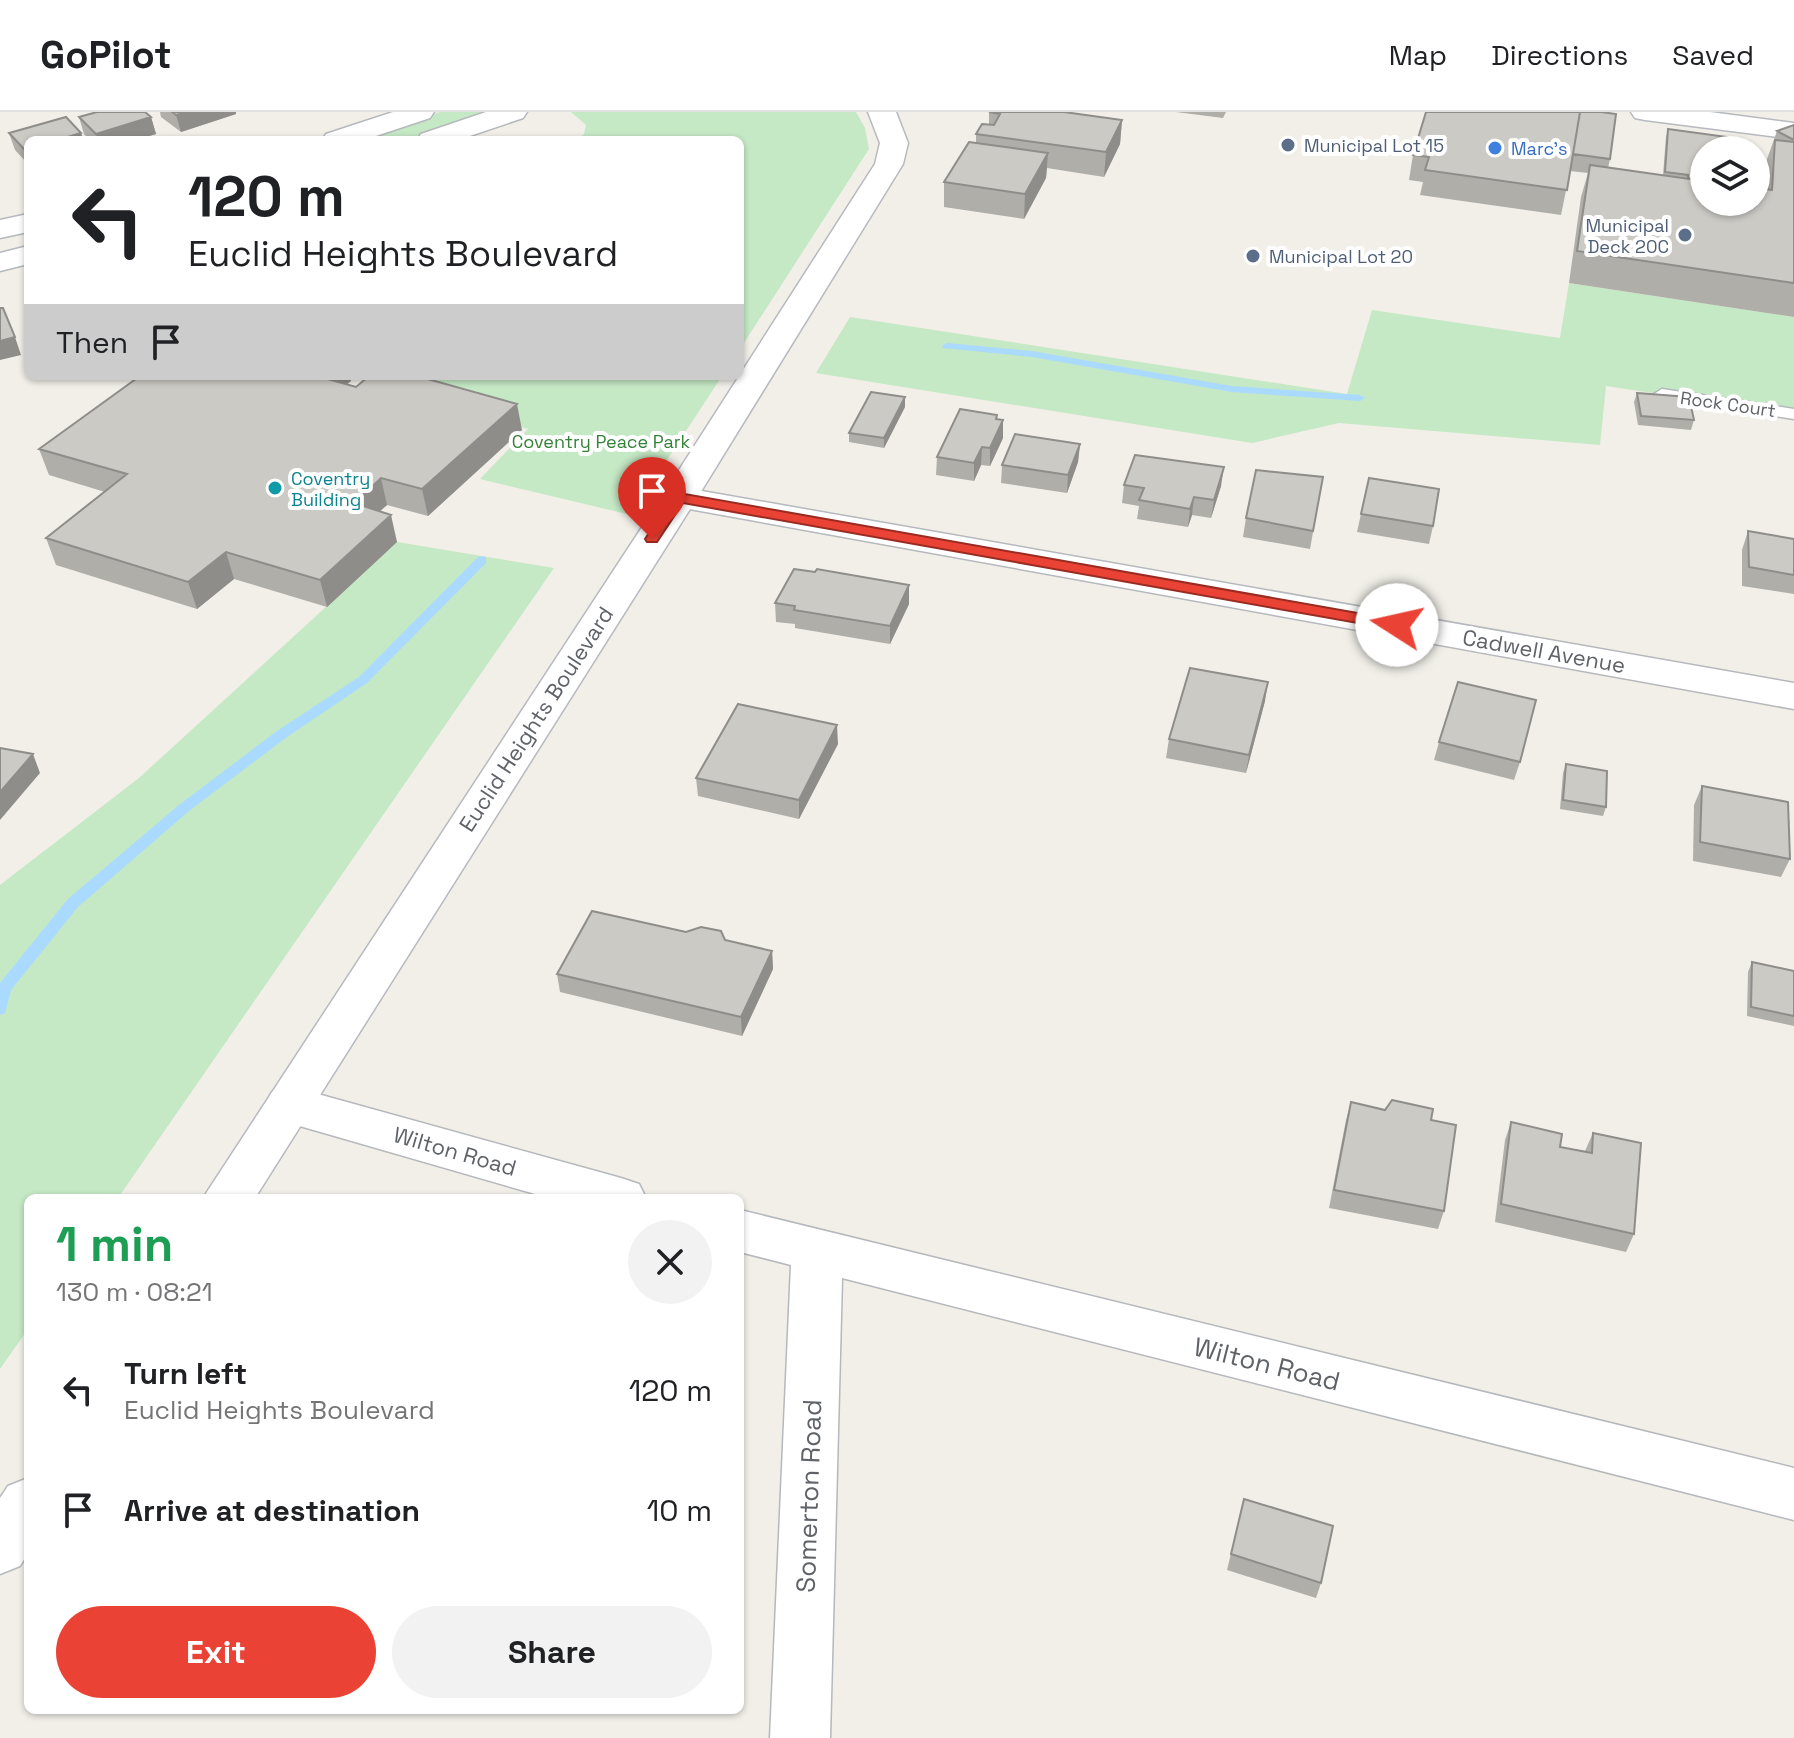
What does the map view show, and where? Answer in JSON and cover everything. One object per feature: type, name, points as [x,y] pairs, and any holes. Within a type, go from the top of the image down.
[{"type":"street","points":[[348,136],[420,112]]},
{"type":"street","points":[[443,136],[513,112]]},
{"type":"street","name":"Euclid Heights Boulevard","points":[[231,1194],[679,498],[889,164],[894,143],[882,112]]},
{"type":"street","points":[[1645,112],[1794,131]]},
{"type":"street","points":[[0,229],[24,224]]},
{"type":"street","points":[[0,262],[24,256]]},
{"type":"street","name":"Cadwell Avenue","points":[[679,498],[1794,696]]},
{"type":"street","name":"Wilton Road","points":[[289,1105],[607,1194]]},
{"type":"street","name":"Wilton Road","points":[[744,1232],[817,1253],[1794,1494]]},
{"type":"street","name":"Somerton Road","points":[[800,1738],[817,1253]]},
{"type":"street","points":[[0,1547],[24,1510]]},
{"type":"lane","name":"Rock Court","points":[[1662,394],[1794,414]]},
{"type":"green space","points":[[440,112],[490,112],[424,136],[369,136]]},
{"type":"green space","points":[[571,112],[856,112],[865,128],[869,149],[744,343],[744,136],[582,136],[586,125]]},
{"type":"green space","points":[[1569,283],[1794,317],[1794,414],[1606,386],[1600,445],[1339,423],[1252,443],[816,373],[850,317],[1347,394],[1372,310],[1560,338]]},
{"type":"green space","name":"Coventry Peace Park","points":[[361,380],[719,380],[631,515],[480,479],[528,429]]},
{"type":"green space","points":[[397,542],[554,568],[121,1194],[24,1194],[24,1335],[0,1369],[0,885],[139,778]]},
{"type":"building","points":[[97,112],[145,112],[151,117],[96,134],[79,117]]},
{"type":"building","points":[[989,112],[1064,112],[1122,120],[1106,152],[976,134],[982,124],[994,125],[1000,114]]},
{"type":"building","name":"Marc's","points":[[1426,112],[1580,112],[1567,190],[1425,170],[1429,157],[1413,155]]},
{"type":"building","points":[[1580,112],[1616,114],[1610,159],[1573,154]]},
{"type":"building","points":[[66,117],[81,133],[71,136],[24,136],[24,149],[9,133]]},
{"type":"building","points":[[1794,125],[1794,140],[1777,131]]},
{"type":"building","points":[[1668,129],[1720,136],[1690,136],[1690,178],[1688,175],[1665,172]]},
{"type":"building","name":"Municipal Deck 20C","points":[[1775,140],[1794,142],[1794,283],[1577,251],[1590,165],[1690,179],[1690,216],[1770,216]]},
{"type":"building","points":[[969,142],[1048,153],[1025,194],[944,182]]},
{"type":"building","points":[[0,308],[3,308],[15,337],[0,341]]},
{"type":"building","name":"Coventry Building","points":[[134,380],[331,380],[356,387],[364,380],[431,380],[517,404],[422,489],[381,478],[354,503],[391,515],[320,580],[226,552],[188,582],[46,538],[127,474],[39,449]]},
{"type":"building","points":[[871,392],[905,397],[884,438],[849,433]]},
{"type":"building","points":[[1637,393],[1689,397],[1694,420],[1641,416]]},
{"type":"building","points":[[960,409],[997,415],[996,419],[1003,420],[990,448],[982,447],[974,463],[937,457]]},
{"type":"building","points":[[1015,434],[1080,444],[1068,475],[1002,465]]},
{"type":"building","points":[[1135,455],[1224,467],[1214,500],[1194,497],[1190,509],[1139,500],[1144,488],[1124,485]]},
{"type":"building","points":[[1256,470],[1323,477],[1313,531],[1246,518]]},
{"type":"building","points":[[1369,478],[1439,489],[1433,526],[1361,514]]},
{"type":"building","points":[[1748,531],[1794,539],[1794,575],[1749,567]]},
{"type":"building","points":[[794,569],[815,572],[817,569],[909,585],[890,626],[794,610],[795,606],[775,603]]},
{"type":"building","points":[[1190,668],[1268,682],[1249,755],[1169,739]]},
{"type":"building","points":[[1458,682],[1536,700],[1520,762],[1439,742]]},
{"type":"building","points":[[738,704],[837,725],[799,800],[696,778]]},
{"type":"building","points":[[0,748],[33,754],[0,792]]},
{"type":"building","points":[[1566,764],[1607,771],[1606,807],[1563,800]]},
{"type":"building","points":[[1702,786],[1788,802],[1790,859],[1700,842]]},
{"type":"building","points":[[592,911],[686,932],[701,927],[721,931],[725,940],[772,951],[741,1017],[557,974]]},
{"type":"building","points":[[1752,962],[1794,971],[1794,1016],[1751,1007]]},
{"type":"building","points":[[1392,1100],[1433,1109],[1431,1120],[1456,1125],[1444,1211],[1334,1190],[1351,1102],[1385,1110]]},
{"type":"building","points":[[1511,1122],[1562,1134],[1560,1147],[1592,1153],[1593,1133],[1641,1143],[1634,1234],[1501,1204]]},
{"type":"building","points":[[1244,1499],[1333,1526],[1321,1583],[1231,1554]]},
{"type":"waterway","points":[[947,346],[1032,354],[1232,389],[1360,398]]},
{"type":"waterway","points":[[0,1009],[4,988],[73,903],[184,808],[282,734],[363,680],[482,560]]},
{"type":"place","name":"Municipal Lot 15","points":[[1288,145]]},
{"type":"place","name":"Marc's","points":[[1495,148]]},
{"type":"place","name":"Municipal Deck 20C","points":[[1685,235]]},
{"type":"place","name":"Municipal Lot 20","points":[[1253,256]]},
{"type":"place","name":"Coventry Building","points":[[275,488]]},
{"type":"route","points":[[652,539],[679,498],[1397,625]]}]
